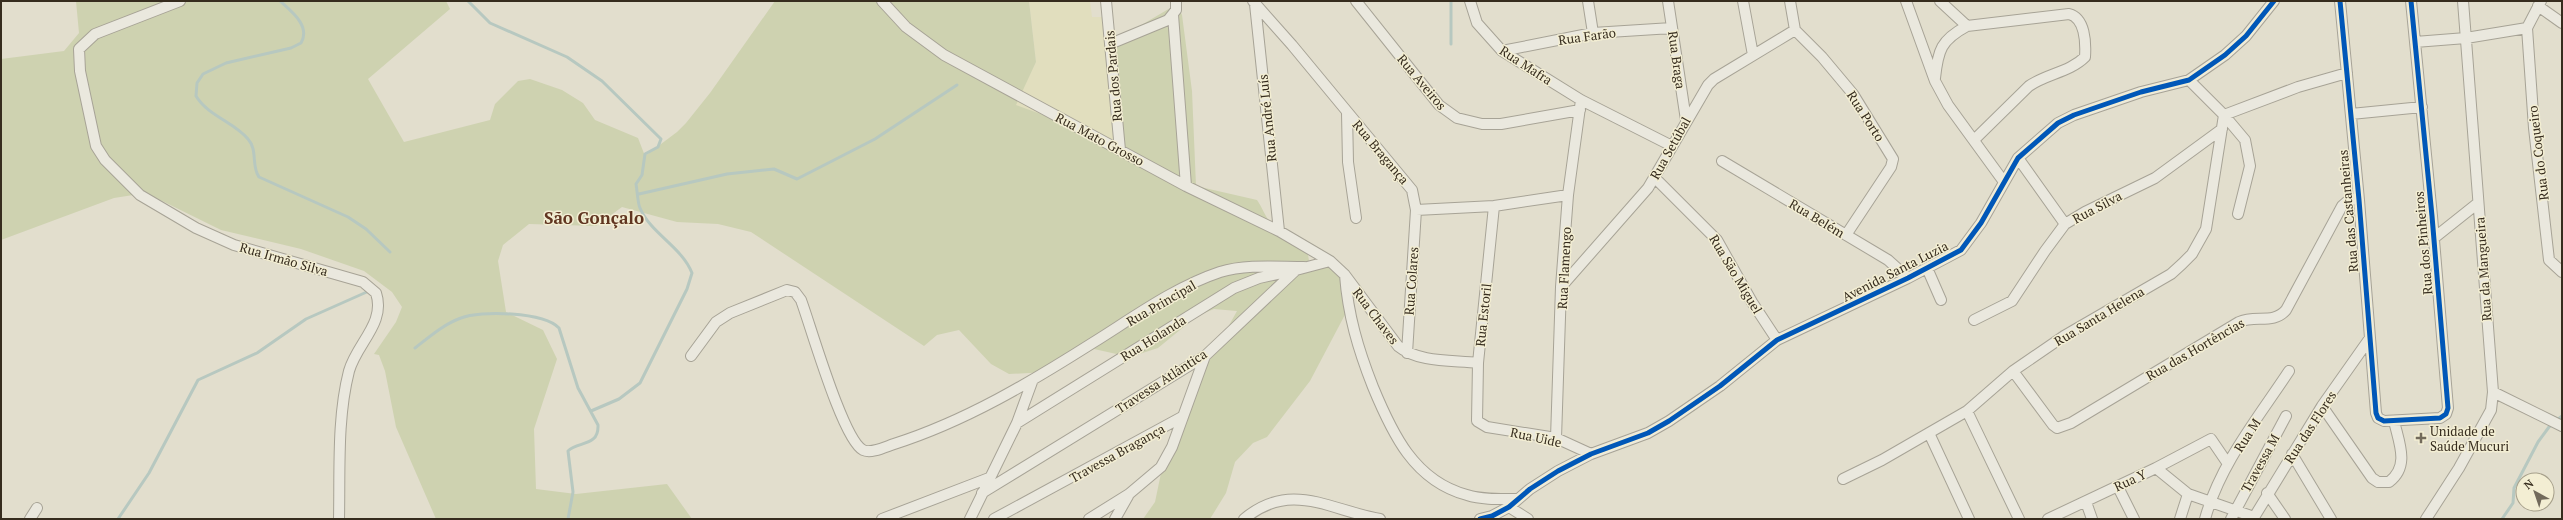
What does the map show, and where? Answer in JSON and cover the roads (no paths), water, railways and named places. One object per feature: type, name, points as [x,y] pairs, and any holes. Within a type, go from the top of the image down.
[{"type":"street","name":"Rua Irmão Silva","points":[[180,1],[95,34],[86,40],[79,50],[79,61],[96,146],[109,165],[140,195],[196,228],[234,245],[363,282],[376,294],[379,314],[355,357],[346,385],[342,408],[339,519]]},
{"type":"street","name":"Rua Mato Grosso","points":[[882,1],[906,27],[944,54],[1186,186],[1279,231],[1330,261]]},
{"type":"street","name":"Rua dos Pardais","points":[[1106,1],[1120,150]]},
{"type":"street","points":[[1176,1],[1173,16],[1186,186]]},
{"type":"street","name":"Rua Aveiros","points":[[1356,1],[1435,100],[1457,118],[1482,124],[1501,124],[1580,105]]},
{"type":"street","name":"Rua Mafra","points":[[1470,1],[1477,23],[1502,50],[1580,105]]},
{"type":"street","points":[[1588,1],[1593,33]]},
{"type":"street","name":"Rua Braga","points":[[1668,1],[1686,120]]},
{"type":"street","points":[[1744,1],[1753,55]]},
{"type":"street","points":[[1790,1],[1795,30]]},
{"type":"street","points":[[1906,1],[1935,81],[1948,105],[2004,182]]},
{"type":"street","points":[[1940,1],[1966,26]]},
{"type":"street","name":"Avenida Santa Luzia","points":[[1480,519],[1492,516],[1509,507],[1542,480],[1591,454],[1625,443],[1669,421],[1693,406],[1777,340],[1908,278],[1967,244],[2018,158],[2066,118],[2141,92],[2189,80],[2226,56],[2246,36],[2274,1]]},
{"type":"street","name":"Rua das Castanheiras","points":[[2340,1],[2359,200],[2376,413],[2378,418]]},
{"type":"street","name":"Rua dos Pinheiros","points":[[2378,418],[2384,421],[2394,421],[2440,418],[2446,414],[2448,408],[2434,238],[2411,1]]},
{"type":"street","name":"Rua da Mangueira","points":[[2426,519],[2459,468],[2491,410],[2493,392],[2463,1]]},
{"type":"street","name":"Rua Bragança","points":[[1254,2],[1292,45],[1347,113],[1406,182],[1415,197],[1416,210]]},
{"type":"street","name":"Rua André Luís","points":[[1254,2],[1279,231]]},
{"type":"street","points":[[2415,42],[2466,38],[2527,28],[2539,3],[2562,23]]},
{"type":"street","points":[[1935,81],[1937,60],[1944,42],[1966,26],[2069,14],[2076,16],[2081,22],[2086,49],[2085,57],[2079,63],[2037,80],[1974,140]]},
{"type":"street","points":[[1110,44],[1163,23],[1173,16]]},
{"type":"street","name":"Rua Farão","points":[[1502,50],[1593,33],[1672,28]]},
{"type":"street","name":"Rua do Coqueiro","points":[[2527,28],[2534,128],[2550,260],[2561,272]]},
{"type":"street","name":"Rua Setúbal","points":[[1561,287],[1655,178],[1686,120],[1714,79],[1795,30]]},
{"type":"street","name":"Rua Porto","points":[[1795,30],[1822,58],[1853,94],[1893,159],[1892,167],[1846,235]]},
{"type":"street","points":[[2224,115],[2298,87],[2347,73]]},
{"type":"street","points":[[2189,80],[2224,115],[2245,140],[2250,166],[2238,214]]},
{"type":"street","points":[[1580,105],[1672,146]]},
{"type":"street","name":"Rua Flamengo","points":[[1556,438],[1561,287],[1568,195],[1580,105]]},
{"type":"street","points":[[2351,114],[2422,107]]},
{"type":"street","points":[[1347,113],[1348,162],[1356,218]]},
{"type":"street","name":"Rua Santa Helena","points":[[1843,479],[1967,411],[2013,371],[2104,311],[2171,274],[2192,254],[2206,229],[2224,115]]},
{"type":"street","name":"Rua Silva","points":[[1974,320],[2012,301],[2065,224],[2085,212],[2155,178],[2222,129]]},
{"type":"street","points":[[2018,158],[2065,224]]},
{"type":"street","name":"Rua Belém","points":[[1722,161],[1888,260],[1908,278]]},
{"type":"street","name":"Rua São Miguel","points":[[1655,178],[1718,240],[1752,302],[1777,340]]},
{"type":"street","points":[[1416,210],[1494,206],[1568,195]]},
{"type":"street","name":"Rua das Hortências","points":[[2013,371],[2053,425],[2057,428],[2071,423],[2239,322],[2253,317],[2272,320],[2280,316],[2286,310],[2342,206],[2350,199],[2359,200]]},
{"type":"street","points":[[2434,238],[2478,203]]},
{"type":"street","name":"Rua Estoril","points":[[1480,424],[1476,417],[1478,363],[1494,206]]},
{"type":"street","name":"Rua Colares","points":[[1407,353],[1416,210]]},
{"type":"street","points":[[1300,268],[1330,261]]},
{"type":"street","name":"Rua Chaves","points":[[1330,261],[1345,275],[1398,346],[1407,353],[1418,357],[1478,363]]},
{"type":"street","name":"Rua Principal","points":[[690,356],[708,330],[725,316],[787,290],[792,290],[802,300],[842,420],[851,438],[863,450],[870,451],[907,440],[981,408],[1032,382],[1152,306],[1214,275],[1237,268],[1300,268]]},
{"type":"street","name":"Travessa Atlântica","points":[[982,493],[1205,356],[1300,268]]},
{"type":"street","name":"Rua Holanda","points":[[1017,422],[1234,288],[1277,273],[1300,268]]},
{"type":"street","points":[[1927,268],[1941,300]]},
{"type":"street","points":[[1345,275],[1348,308],[1357,347],[1384,414],[1405,452],[1429,476],[1466,495],[1518,499]]},
{"type":"street","name":"Rua das Flores","points":[[2254,518],[2322,406],[2370,338]]},
{"type":"street","points":[[1089,519],[1129,494],[1161,467],[1172,447],[1205,356]]},
{"type":"street","name":"Rua M","points":[[2210,502],[2228,464],[2289,371]]},
{"type":"street","points":[[970,519],[1017,422],[1032,382]]},
{"type":"street","points":[[2493,392],[2562,426]]},
{"type":"street","points":[[2322,406],[2372,478],[2378,482],[2390,482],[2401,469],[2402,461],[2394,421]]},
{"type":"street","points":[[1967,411],[2019,519]]},
{"type":"street","name":"Travessa M","points":[[2232,514],[2286,416]]},
{"type":"street","name":"Travessa Bragança","points":[[994,519],[1182,417]]},
{"type":"street","name":"Rua Uide","points":[[1480,424],[1487,427],[1556,438],[1591,454]]},
{"type":"street","points":[[1929,433],[1969,519]]},
{"type":"street","name":"Rua Y","points":[[2048,519],[2118,487],[2211,439],[2228,464]]},
{"type":"street","points":[[2292,454],[2331,519]]},
{"type":"street","points":[[2156,468],[2188,494],[2210,502],[2232,514],[2254,518]]},
{"type":"street","points":[[882,519],[989,478]]},
{"type":"street","points":[[2118,487],[2134,519]]},
{"type":"street","points":[[2268,493],[2285,519]]},
{"type":"street","points":[[1115,519],[1129,494]]},
{"type":"street","points":[[2180,519],[2188,494]]},
{"type":"street","points":[[1244,519],[1272,502],[1299,499],[1318,502],[1346,512],[1380,519]]},
{"type":"street","points":[[2086,502],[2092,519]]},
{"type":"street","points":[[2205,519],[2210,502]]},
{"type":"street","points":[[1509,507],[1526,518]]},
{"type":"street","points":[[30,519],[37,508]]},
{"type":"waterway","points":[[280,1],[294,14],[302,25],[303,37],[301,43],[291,48],[226,63],[203,74],[197,83],[196,96],[207,109],[236,128],[248,139],[253,148],[255,168],[259,177],[348,217],[366,229],[390,252]]},
{"type":"waterway","points":[[468,1],[490,23],[567,57],[602,81],[661,139],[658,147],[645,154],[642,175],[636,184],[639,204],[645,217],[651,225],[681,255],[692,273],[687,289],[640,383],[619,399],[591,411]]},
{"type":"waterway","points":[[1451,1],[1451,44]]},
{"type":"waterway","points":[[639,194],[727,174],[774,169],[797,179],[875,139],[957,85]]},
{"type":"waterway","points":[[118,519],[149,473],[198,380],[257,353],[306,319],[369,291]]},
{"type":"waterway","points":[[415,348],[437,331],[461,318],[470,315],[496,313],[526,316],[540,319],[559,328],[578,388],[598,425],[597,432],[592,440],[568,451],[573,492],[568,519]]},
{"type":"waterway","points":[[2502,519],[2513,503],[2514,488],[2538,442],[2549,427],[2562,416]]},
{"type":"place","name":"Unidade de Saúde Mucuri","points":[[2421,438]]},
{"type":"district","name":"São Gonçalo","points":[[594,217]]}]
